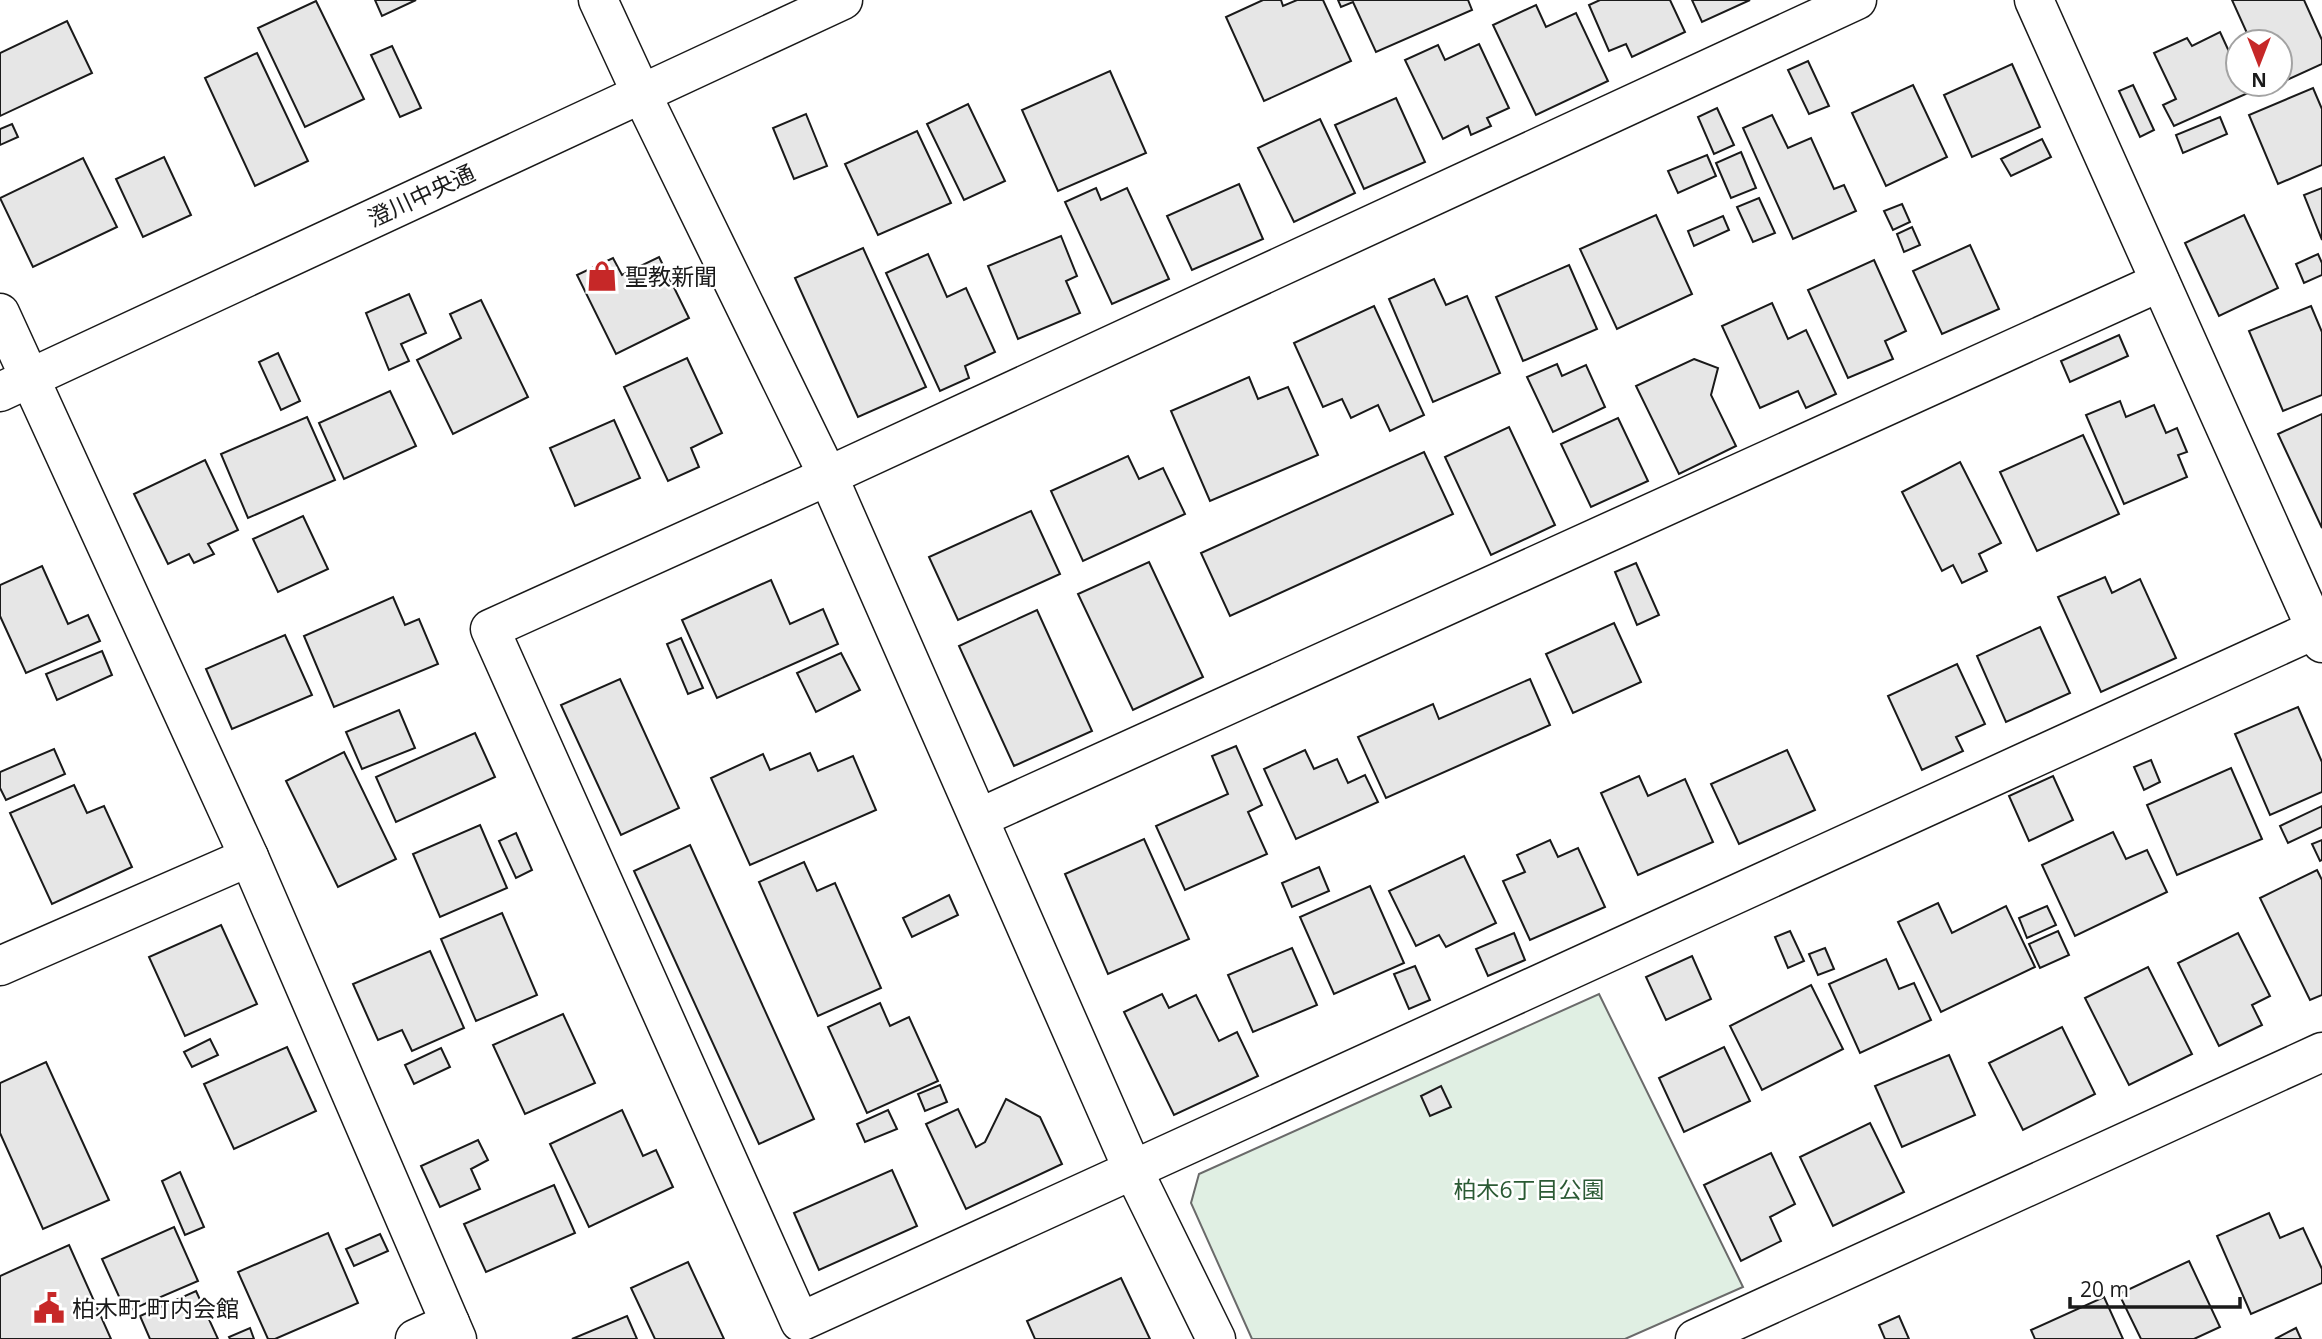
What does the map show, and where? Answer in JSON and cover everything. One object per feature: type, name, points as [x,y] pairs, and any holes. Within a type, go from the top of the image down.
[{"type":"street","points":[[598,0],[640,93],[828,476],[1133,1170],[1216,1339]]},
{"type":"street","name":"澄川中央通","points":[[15,385],[843,0]]},
{"type":"street","points":[[1857,0],[828,476],[490,629],[800,1322],[2319,636],[2035,0]]},
{"type":"street","points":[[979,818],[2160,282]]},
{"type":"street","points":[[0,313],[15,385],[249,857],[454,1331],[415,1339]]},
{"type":"street","points":[[0,966],[249,857]]},
{"type":"street","points":[[1695,1339],[2322,1052]]},
{"type":"green space","name":"柏木6丁目公園","points":[[1599,994],[1743,1287],[1625,1339],[1252,1339],[1191,1203],[1199,1174]]},
{"type":"building","points":[[375,0],[416,0],[382,16]]},
{"type":"building","points":[[1263,0],[1281,0],[1283,6],[1297,0],[1323,0],[1351,61],[1264,101],[1226,17]]},
{"type":"building","points":[[1338,0],[1468,0],[1472,10],[1376,52],[1353,2],[1341,7]]},
{"type":"building","points":[[1600,0],[1670,0],[1685,32],[1632,57],[1626,44],[1609,51],[1589,5]]},
{"type":"building","points":[[1692,0],[1750,0],[1702,22]]},
{"type":"building","points":[[2232,0],[2304,0],[2322,40],[2322,64],[2294,77],[2294,28],[2245,28]]},
{"type":"building","points":[[316,1],[364,99],[305,127],[258,28]]},
{"type":"building","points":[[1536,5],[1546,27],[1576,13],[1608,81],[1536,115],[1493,25]]},
{"type":"building","points":[[67,21],[92,73],[0,116],[0,53]]},
{"type":"building","points":[[2220,32],[2224,41],[2224,98],[2237,98],[2174,126],[2163,105],[2176,99],[2154,53],[2187,38],[2192,46]]},
{"type":"building","points":[[1479,44],[1509,108],[1487,118],[1491,126],[1471,135],[1468,126],[1443,139],[1405,60],[1438,45],[1445,60]]},
{"type":"building","points":[[392,46],[421,108],[400,117],[371,55]]},
{"type":"building","points":[[257,53],[308,161],[255,186],[205,78]]},
{"type":"building","points":[[1808,61],[1829,106],[1809,114],[1788,70]]},
{"type":"building","points":[[2012,64],[2040,127],[1972,157],[1944,95]]},
{"type":"building","points":[[1110,71],[1146,153],[1058,191],[1022,110]]},
{"type":"building","points":[[1913,85],[1947,157],[1886,186],[1852,113]]},
{"type":"building","points":[[2133,85],[2154,130],[2140,137],[2119,91]]},
{"type":"building","points":[[2313,88],[2322,109],[2322,165],[2278,184],[2249,115]]},
{"type":"building","points":[[1396,98],[1425,162],[1364,189],[1335,125]]},
{"type":"building","points":[[968,104],[1005,181],[964,200],[927,124]]},
{"type":"building","points":[[1717,108],[1734,145],[1714,154],[1698,117]]},
{"type":"building","points":[[806,114],[827,166],[794,179],[773,128]]},
{"type":"building","points":[[1772,115],[1788,148],[1811,138],[1834,189],[1844,185],[1856,211],[1793,239],[1743,128]]},
{"type":"building","points":[[2220,117],[2227,134],[2183,153],[2176,135]]},
{"type":"building","points":[[1320,119],[1355,193],[1294,222],[1258,148]]},
{"type":"building","points":[[12,124],[18,137],[0,145],[0,129]]},
{"type":"building","points":[[917,131],[951,203],[878,235],[845,164]]},
{"type":"building","points":[[2042,139],[2051,157],[2011,176],[2001,159]]},
{"type":"building","points":[[1741,152],[1756,188],[1731,198],[1716,163]]},
{"type":"building","points":[[1707,155],[1716,176],[1678,193],[1668,171]]},
{"type":"building","points":[[164,157],[191,215],[143,237],[116,179]]},
{"type":"building","points":[[83,158],[117,227],[33,267],[0,198]]},
{"type":"building","points":[[1239,184],[1263,239],[1192,270],[1167,216]]},
{"type":"building","points":[[1096,188],[1101,200],[1127,188],[1169,279],[1112,304],[1065,202]]},
{"type":"building","points":[[2322,188],[2322,240],[2304,195]]},
{"type":"building","points":[[1759,198],[1775,233],[1753,242],[1737,207]]},
{"type":"building","points":[[1902,204],[1910,222],[1893,230],[1884,211]]},
{"type":"building","points":[[1656,215],[1692,294],[1617,329],[1580,249]]},
{"type":"building","points":[[2244,215],[2278,288],[2219,316],[2185,243]]},
{"type":"building","points":[[1723,216],[1729,230],[1694,246],[1688,231]]},
{"type":"building","points":[[1912,227],[1920,245],[1904,252],[1897,234]]},
{"type":"building","points":[[1061,236],[1077,276],[1066,281],[1080,313],[1018,339],[988,266]]},
{"type":"building","points":[[1970,245],[1999,309],[1942,334],[1913,271]]},
{"type":"building","points":[[863,248],[926,387],[858,417],[795,278]]},
{"type":"building","points":[[928,254],[947,297],[966,288],[995,352],[965,366],[969,378],[940,391],[886,273]]},
{"type":"building","points":[[2318,254],[2322,263],[2322,275],[2304,283],[2296,264]]},
{"type":"building","points":[[659,257],[689,318],[616,354],[577,275],[613,258],[622,275]]},
{"type":"building","points":[[1874,260],[1906,331],[1885,341],[1893,359],[1848,378],[1808,290]]},
{"type":"building","points":[[1569,265],[1597,329],[1523,361],[1496,297]]},
{"type":"building","points":[[1434,279],[1446,305],[1467,296],[1500,373],[1433,402],[1389,299]]},
{"type":"building","points":[[409,294],[426,333],[401,344],[409,361],[389,370],[366,313]]},
{"type":"building","points":[[481,300],[528,397],[453,434],[417,360],[461,338],[450,314]]},
{"type":"building","points":[[1772,303],[1788,339],[1806,330],[1836,394],[1806,408],[1798,391],[1760,408],[1722,326]]},
{"type":"building","points":[[1374,306],[1424,415],[1390,431],[1378,405],[1351,418],[1342,399],[1323,407],[1294,343]]},
{"type":"building","points":[[2311,306],[2322,332],[2322,395],[2283,411],[2249,331]]},
{"type":"building","points":[[2119,335],[2128,356],[2070,382],[2061,361]]},
{"type":"building","points":[[278,353],[300,401],[281,410],[259,362]]},
{"type":"building","points":[[687,358],[722,433],[691,448],[699,467],[668,481],[624,387]]},
{"type":"building","points":[[1694,359],[1718,368],[1711,395],[1736,446],[1679,474],[1636,386]]},
{"type":"building","points":[[1557,364],[1562,376],[1586,365],[1605,407],[1553,432],[1527,377]]},
{"type":"building","points":[[1249,377],[1258,399],[1288,387],[1318,455],[1210,501],[1171,411]]},
{"type":"building","points":[[390,391],[416,446],[344,479],[319,423]]},
{"type":"building","points":[[2120,401],[2126,417],[2154,405],[2166,433],[2177,428],[2187,452],[2178,455],[2187,477],[2124,504],[2086,415]]},
{"type":"building","points":[[2322,414],[2322,528],[2278,434]]},
{"type":"building","points":[[307,417],[335,480],[248,518],[221,454]]},
{"type":"building","points":[[1618,418],[1648,481],[1591,507],[1561,444]]},
{"type":"building","points":[[614,420],[640,478],[575,506],[550,448]]},
{"type":"building","points":[[1509,427],[1555,525],[1491,555],[1445,457]]},
{"type":"building","points":[[2083,435],[2119,514],[2037,551],[2000,472]]},
{"type":"building","points":[[1424,452],[1453,514],[1230,616],[1201,553]]},
{"type":"building","points":[[1128,456],[1139,479],[1163,468],[1185,514],[1083,561],[1051,491]]},
{"type":"building","points":[[205,460],[238,530],[208,544],[214,554],[194,563],[189,554],[168,564],[134,494]]},
{"type":"building","points":[[1960,462],[2001,543],[1979,554],[1987,571],[1962,583],[1953,565],[1942,571],[1902,492]]},
{"type":"building","points":[[1031,511],[1060,574],[958,620],[929,557]]},
{"type":"building","points":[[303,516],[328,569],[278,592],[253,539]]},
{"type":"building","points":[[1149,562],[1203,677],[1133,710],[1078,594]]},
{"type":"building","points":[[1636,563],[1659,615],[1637,625],[1615,572]]},
{"type":"building","points":[[42,566],[68,624],[88,615],[100,641],[26,673],[0,616],[0,585]]},
{"type":"building","points":[[2105,577],[2112,593],[2140,579],[2176,658],[2101,692],[2058,597]]},
{"type":"building","points":[[771,580],[790,624],[823,609],[838,644],[717,698],[682,620]]},
{"type":"building","points":[[393,597],[405,625],[419,619],[438,664],[334,707],[304,636]]},
{"type":"building","points":[[1037,610],[1092,731],[1014,766],[959,646]]},
{"type":"building","points":[[1614,623],[1641,682],[1573,713],[1546,654]]},
{"type":"building","points":[[2040,627],[2070,693],[2006,722],[1977,656]]},
{"type":"building","points":[[285,635],[312,695],[232,729],[206,669]]},
{"type":"building","points":[[681,638],[703,688],[688,694],[667,644]]},
{"type":"building","points":[[102,651],[112,675],[57,700],[46,674]]},
{"type":"building","points":[[841,653],[860,690],[816,712],[797,673]]},
{"type":"building","points":[[1957,664],[1985,724],[1956,737],[1963,751],[1922,770],[1888,696]]},
{"type":"building","points":[[620,679],[679,808],[621,835],[561,705]]},
{"type":"building","points":[[1530,679],[1550,725],[1386,798],[1358,737],[1433,704],[1439,719]]},
{"type":"building","points":[[2298,707],[2322,762],[2322,792],[2270,815],[2235,734]]},
{"type":"building","points":[[399,710],[415,748],[362,769],[346,732]]},
{"type":"building","points":[[475,733],[495,777],[396,822],[376,777]]},
{"type":"building","points":[[1236,746],[1262,805],[1248,812],[1267,854],[1185,890],[1156,826],[1228,794],[1212,756]]},
{"type":"building","points":[[54,749],[65,774],[6,800],[0,788],[0,772]]},
{"type":"building","points":[[1305,750],[1314,769],[1337,759],[1348,783],[1365,775],[1378,802],[1296,839],[1264,769]]},
{"type":"building","points":[[1787,750],[1815,810],[1739,844],[1711,784]]},
{"type":"building","points":[[344,752],[396,859],[338,887],[286,781]]},
{"type":"building","points":[[810,753],[818,771],[853,756],[876,810],[750,865],[711,778],[763,754],[770,770]]},
{"type":"building","points":[[2151,760],[2160,782],[2144,790],[2134,767]]},
{"type":"building","points":[[2231,768],[2262,839],[2177,875],[2147,805]]},
{"type":"building","points":[[1639,776],[1648,796],[1685,779],[1713,842],[1638,875],[1601,793]]},
{"type":"building","points":[[2053,776],[2073,820],[2029,841],[2009,796]]},
{"type":"building","points":[[74,785],[87,813],[104,806],[132,867],[52,904],[10,813]]},
{"type":"building","points":[[2322,806],[2322,827],[2288,843],[2280,826]]},
{"type":"building","points":[[480,825],[507,888],[440,917],[413,854]]},
{"type":"building","points":[[2113,832],[2126,859],[2147,850],[2167,892],[2075,936],[2042,865]]},
{"type":"building","points":[[516,833],[532,870],[516,878],[499,841]]},
{"type":"building","points":[[1144,839],[1189,939],[1108,974],[1065,874]]},
{"type":"building","points":[[1550,840],[1558,857],[1578,848],[1605,907],[1530,940],[1503,881],[1525,872],[1517,855]]},
{"type":"building","points":[[2322,840],[2322,860],[2320,861],[2312,844]]},
{"type":"building","points":[[690,845],[814,1119],[759,1144],[634,871]]},
{"type":"building","points":[[1464,856],[1496,923],[1446,947],[1439,935],[1416,946],[1389,891]]},
{"type":"building","points":[[804,862],[817,891],[835,883],[881,988],[818,1016],[759,882]]},
{"type":"building","points":[[1319,867],[1329,891],[1292,907],[1282,883]]},
{"type":"building","points":[[2317,870],[2322,880],[2322,995],[2310,1000],[2260,898]]},
{"type":"building","points":[[1370,886],[1404,963],[1334,994],[1300,917]]},
{"type":"building","points":[[949,895],[958,915],[912,937],[903,918]]},
{"type":"building","points":[[1938,903],[1952,933],[2006,906],[2035,967],[1941,1012],[1898,922]]},
{"type":"building","points":[[2047,906],[2056,925],[2027,938],[2019,918]]},
{"type":"building","points":[[502,913],[537,995],[476,1021],[441,939]]},
{"type":"building","points":[[221,925],[257,1004],[185,1036],[149,957]]},
{"type":"building","points":[[1790,931],[1804,961],[1788,968],[1775,937]]},
{"type":"building","points":[[2058,931],[2069,955],[2040,968],[2029,944]]},
{"type":"building","points":[[1514,933],[1525,960],[1488,976],[1476,949]]},
{"type":"building","points":[[2238,933],[2270,996],[2252,1005],[2262,1025],[2219,1046],[2178,963]]},
{"type":"building","points":[[1292,948],[1317,1005],[1253,1032],[1228,975]]},
{"type":"building","points":[[1825,948],[1834,969],[1818,975],[1809,954]]},
{"type":"building","points":[[430,951],[464,1028],[412,1051],[402,1030],[378,1040],[353,984]]},
{"type":"building","points":[[1692,956],[1711,999],[1666,1020],[1646,977]]},
{"type":"building","points":[[1886,959],[1899,989],[1914,983],[1931,1020],[1860,1053],[1829,984]]},
{"type":"building","points":[[1415,966],[1430,1000],[1409,1009],[1394,974]]},
{"type":"building","points":[[2148,967],[2192,1054],[2129,1085],[2085,998]]},
{"type":"building","points":[[1811,985],[1843,1049],[1762,1090],[1730,1026]]},
{"type":"building","points":[[1162,994],[1169,1008],[1196,995],[1219,1041],[1237,1032],[1258,1076],[1174,1115],[1124,1012]]},
{"type":"building","points":[[880,1003],[890,1026],[909,1017],[938,1081],[867,1113],[828,1027]]},
{"type":"building","points":[[563,1014],[595,1083],[525,1114],[493,1045]]},
{"type":"building","points":[[2062,1027],[2095,1094],[2023,1130],[1989,1063]]},
{"type":"building","points":[[210,1039],[218,1055],[192,1067],[184,1052]]},
{"type":"building","points":[[287,1047],[316,1111],[234,1149],[204,1084]]},
{"type":"building","points":[[1724,1047],[1750,1101],[1684,1132],[1659,1078]]},
{"type":"building","points":[[441,1048],[450,1067],[414,1084],[405,1065]]},
{"type":"building","points":[[1949,1055],[1975,1115],[1902,1147],[1875,1086]]},
{"type":"building","points":[[46,1062],[109,1200],[43,1229],[0,1133],[0,1083]]},
{"type":"building","points":[[940,1085],[947,1102],[925,1111],[918,1094]]},
{"type":"building","points":[[1441,1086],[1451,1107],[1430,1116],[1421,1096]]},
{"type":"building","points":[[1006,1099],[1040,1117],[1062,1164],[966,1209],[926,1124],[958,1109],[976,1147],[985,1142]]},
{"type":"building","points":[[622,1110],[643,1156],[656,1150],[673,1187],[589,1227],[550,1144]]},
{"type":"building","points":[[888,1110],[897,1129],[865,1142],[857,1124]]},
{"type":"building","points":[[1870,1123],[1904,1192],[1833,1226],[1800,1157]]},
{"type":"building","points":[[478,1140],[488,1160],[471,1169],[480,1189],[440,1207],[421,1166]]},
{"type":"building","points":[[1771,1153],[1795,1204],[1770,1217],[1781,1241],[1741,1261],[1704,1185]]},
{"type":"building","points":[[892,1170],[917,1226],[819,1270],[794,1213]]},
{"type":"building","points":[[180,1172],[204,1227],[185,1235],[162,1181]]},
{"type":"building","points":[[554,1185],[575,1233],[486,1272],[464,1224]]},
{"type":"building","points":[[2269,1213],[2280,1238],[2303,1228],[2322,1269],[2322,1283],[2251,1314],[2217,1236]]},
{"type":"building","points":[[174,1227],[198,1281],[126,1312],[102,1259]]},
{"type":"building","points":[[328,1233],[358,1303],[275,1339],[268,1339],[238,1272]]},
{"type":"building","points":[[380,1234],[388,1251],[354,1266],[346,1249]]},
{"type":"building","name":"柏木町 町内会館","points":[[69,1245],[111,1339],[0,1339],[0,1276]]},
{"type":"building","points":[[2189,1261],[2220,1327],[2194,1339],[2141,1339],[2119,1294]]},
{"type":"building","points":[[688,1262],[724,1339],[655,1339],[631,1288]]},
{"type":"building","points":[[1121,1278],[1150,1339],[1035,1339],[1027,1321]]},
{"type":"building","points":[[196,1291],[218,1339],[150,1339],[140,1316]]},
{"type":"building","points":[[2104,1297],[2123,1339],[2035,1339],[2031,1330]]},
{"type":"building","points":[[627,1316],[637,1339],[572,1339]]},
{"type":"building","points":[[1899,1316],[1909,1339],[1885,1339],[1879,1325]]},
{"type":"building","points":[[250,1328],[254,1339],[229,1337]]},
{"type":"building","points":[[2296,1328],[2301,1339],[2275,1339]]},
{"type":"place","name":"聖教新聞","points":[[602,276]]},
{"type":"place","name":"柏木町 町内会館","points":[[49,1308]]}]
